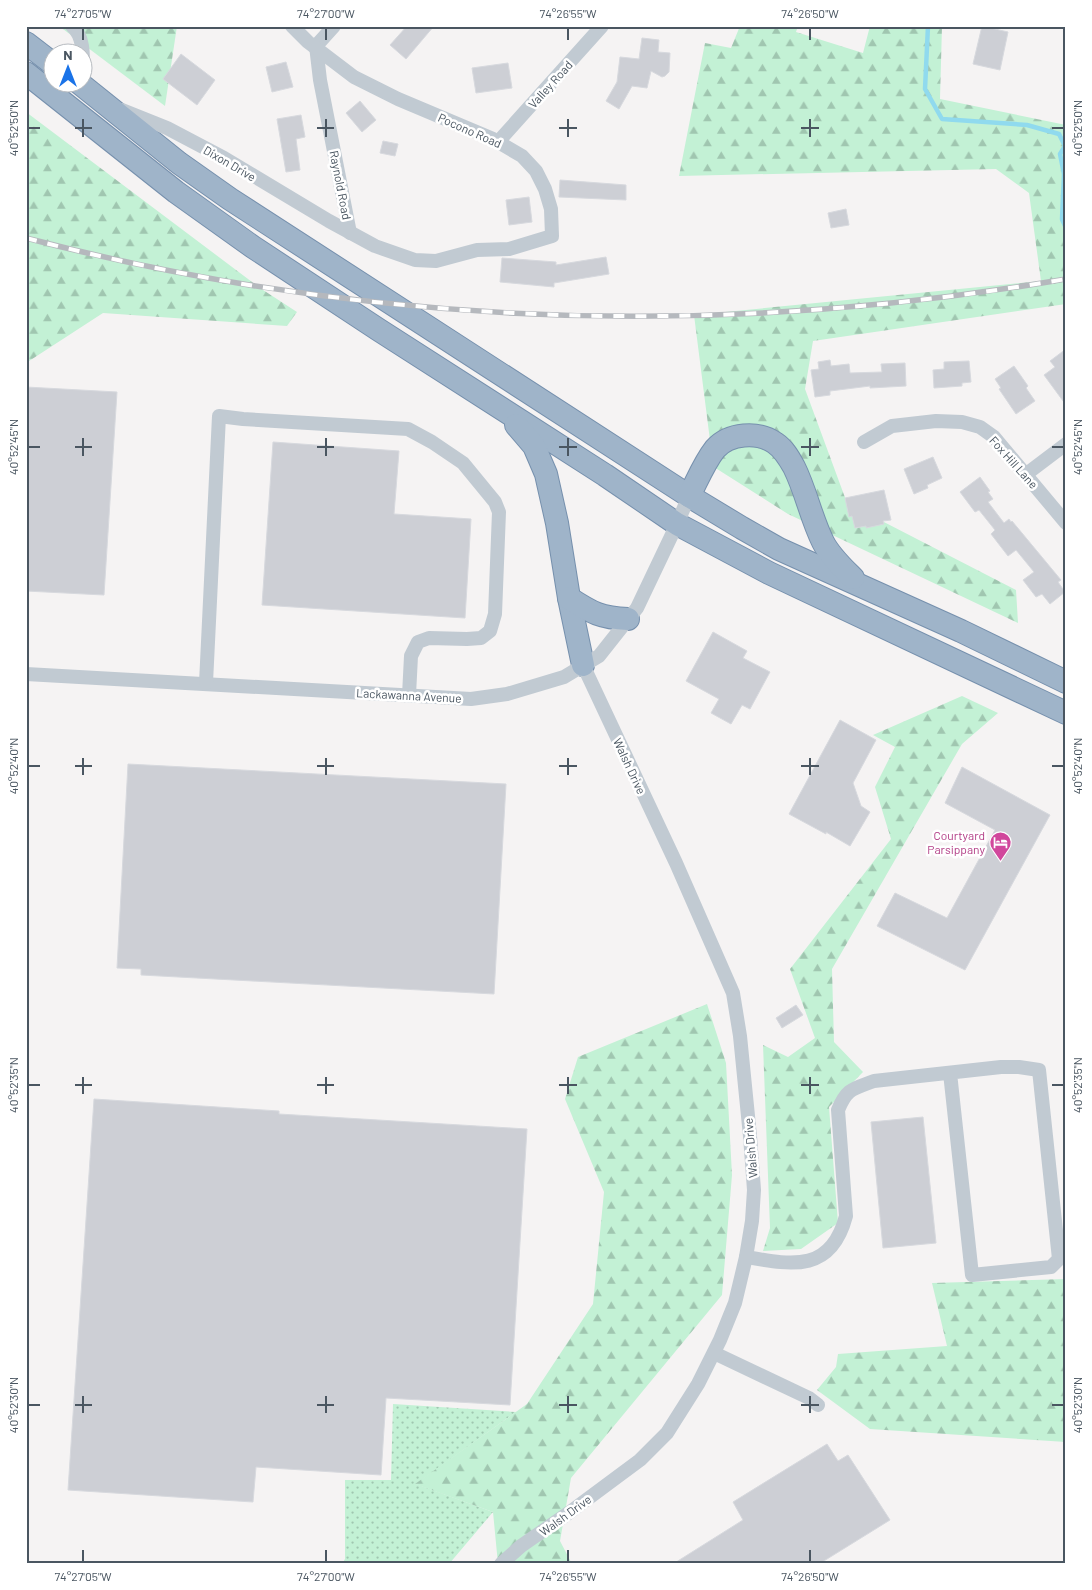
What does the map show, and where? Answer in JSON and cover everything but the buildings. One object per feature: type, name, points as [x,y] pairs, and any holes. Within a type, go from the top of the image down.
[{"type":"highway","points":[[26,43],[42,55]]},
{"type":"highway","points":[[26,73],[176,192],[253,247],[371,325],[605,474],[677,524],[769,573],[1066,713]]},
{"type":"highway","points":[[92,90],[105,103],[179,163],[230,199],[688,496],[779,549],[961,631],[1066,682]]},
{"type":"highway","points":[[502,409],[534,446],[546,474],[557,523],[569,598],[583,666]]},
{"type":"highway","points":[[688,496],[716,448],[725,441],[743,436],[767,439],[776,444],[786,454],[795,468],[824,545],[860,586]]},
{"type":"highway","points":[[569,598],[589,611],[609,618],[628,619]]},
{"type":"street","points":[[72,26],[76,30],[80,42]]},
{"type":"street","name":"Pocono Road","points":[[292,26],[316,48],[354,77],[398,99],[498,142],[522,156],[536,171],[545,189],[551,209],[552,236],[509,249],[477,250],[436,261],[415,260],[375,246],[350,232]]},
{"type":"street","points":[[316,48],[334,26]]},
{"type":"street","name":"Valley Road","points":[[498,142],[602,26]]},
{"type":"street","name":"Raynold Road","points":[[316,48],[320,80],[350,232]]},
{"type":"street","name":"Dixon Drive","points":[[105,103],[167,128],[224,158],[350,232]]},
{"type":"street","points":[[206,683],[218,416],[408,429],[432,442],[463,464],[495,502],[500,512],[495,614],[490,631],[481,638],[429,638],[418,642],[411,656],[409,695]]},
{"type":"street","name":"Fox Hill Lane","points":[[864,442],[892,426],[936,421],[962,422],[980,427],[994,437],[1066,523]]},
{"type":"street","points":[[1026,475],[1066,444]]},
{"type":"street","name":"Lackawanna Avenue","points":[[26,674],[471,699],[507,694],[564,677],[598,656],[637,608],[677,524],[688,496]]},
{"type":"street","name":"Walsh Drive","points":[[501,1564],[522,1546],[640,1460],[666,1433],[698,1384],[714,1353],[735,1303],[752,1222],[754,1190],[740,1036],[733,993],[676,863],[583,666]]},
{"type":"street","points":[[746,1257],[780,1263],[798,1263],[816,1259],[832,1246],[842,1231],[846,1216],[838,1110],[844,1096],[854,1088],[874,1081],[1001,1067],[1019,1067],[1039,1070],[1059,1259],[1051,1267],[972,1275],[950,1073]]},
{"type":"street","points":[[714,1353],[809,1398],[818,1405]]},
{"type":"green space","points":[[59,26],[177,26],[165,106],[92,51],[92,42],[80,42]]},
{"type":"green space","points":[[740,26],[798,26],[796,32],[863,53],[870,26],[942,26],[940,99],[1066,125],[1066,304],[813,341],[805,389],[847,503],[1016,590],[1018,623],[788,514],[706,462],[712,456],[694,315],[1041,281],[1029,193],[996,169],[679,176],[705,43],[731,48]]},
{"type":"green space","points":[[26,112],[260,288],[297,312],[287,326],[103,313],[26,363]]},
{"type":"green space","points":[[962,696],[998,713],[962,744],[832,969],[834,1042],[863,1072],[829,1107],[838,1223],[801,1249],[763,1251],[770,1228],[763,1045],[788,1057],[815,1038],[790,969],[891,839],[875,787],[895,747],[873,735]]},
{"type":"green space","points":[[707,1004],[726,1063],[732,1175],[722,1295],[571,1478],[560,1541],[572,1564],[498,1564],[493,1512],[415,1484],[527,1404],[593,1304],[604,1192],[565,1099],[578,1057]]},
{"type":"green space","points":[[1066,1279],[1066,1442],[870,1429],[817,1390],[836,1367],[838,1354],[947,1346],[932,1283]]},
{"type":"green space","points":[[393,1404],[516,1412],[416,1484],[493,1512],[449,1564],[342,1564],[345,1559],[345,1480],[391,1480]]},
{"type":"waterway","points":[[928,26],[925,89],[942,119],[1027,125],[1059,134],[1065,146],[1060,154],[1064,174],[1062,219],[1066,228]]},
{"type":"railway","points":[[26,238],[155,268],[284,290],[414,306],[544,314],[674,316],[805,310],[935,298],[1066,279]]},
{"type":"place","name":"Courtyard Parsippany","points":[[1001,861]]}]
